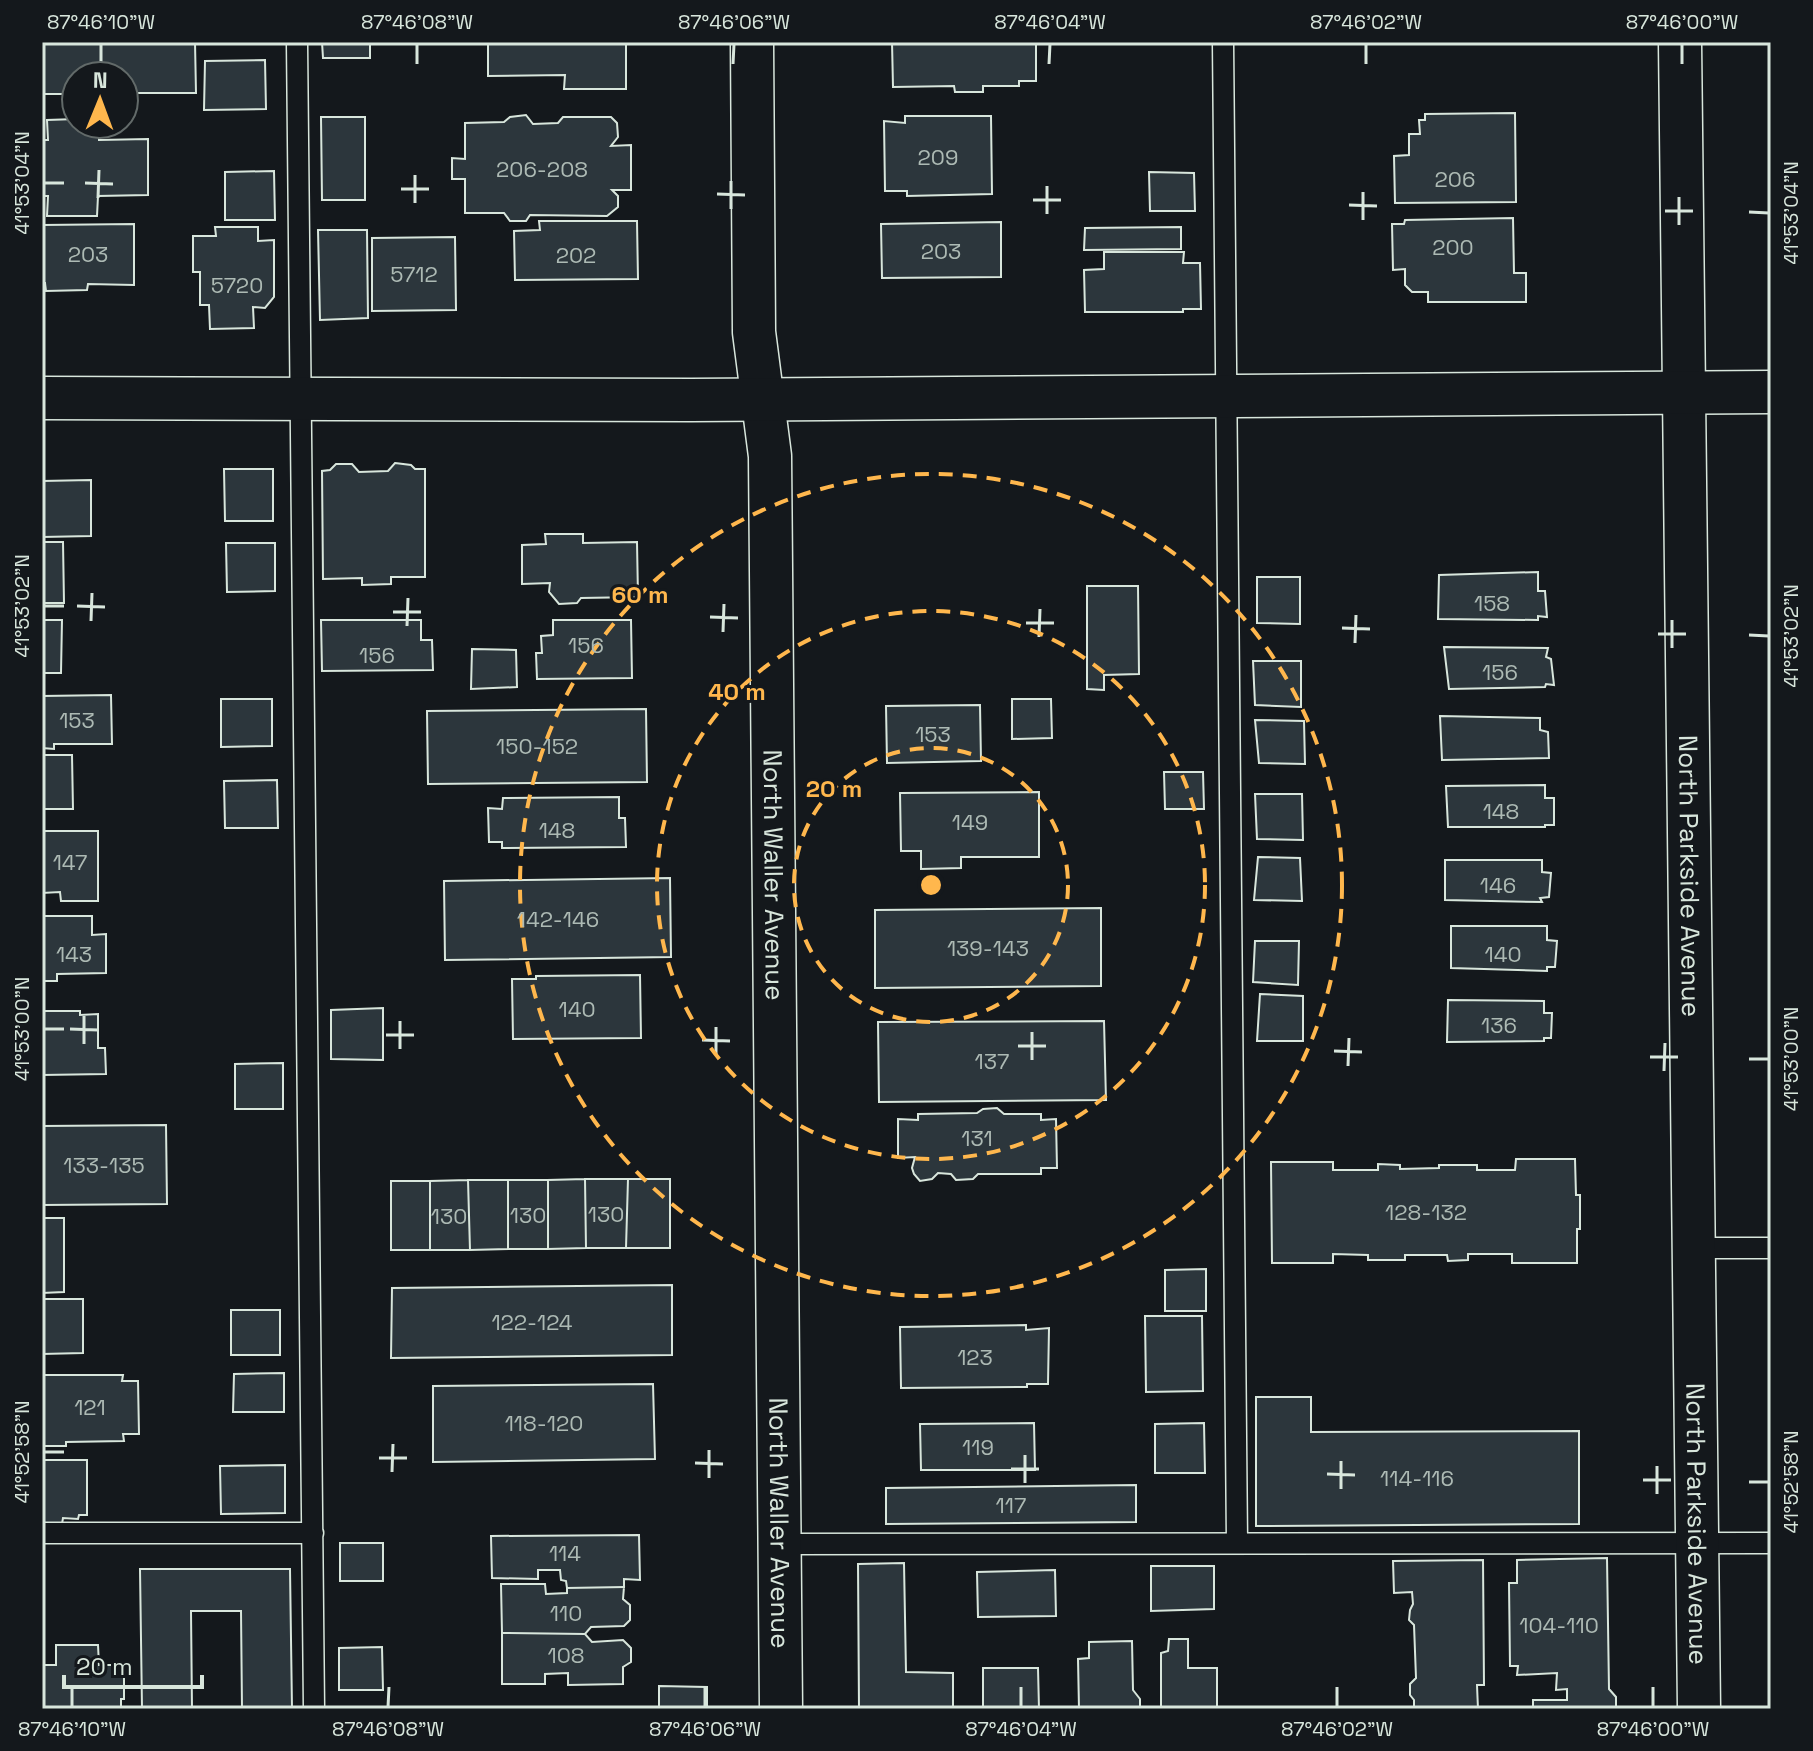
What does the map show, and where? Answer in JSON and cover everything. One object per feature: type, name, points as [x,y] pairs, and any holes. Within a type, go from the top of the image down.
[{"type":"street","name":"North Waller Avenue","points":[[752,42],[754,332],[770,456],[781,1709]]},
{"type":"street","name":"North Parkside Avenue","points":[[1680,42],[1699,1709]]},
{"type":"street","points":[[42,398],[764,400],[1771,392]]},
{"type":"lane","points":[[297,42],[314,1709]]},
{"type":"lane","points":[[1223,42],[1237,1543]]},
{"type":"lane","points":[[1694,1248],[1771,1248]]},
{"type":"lane","points":[[42,1533],[313,1533]]},
{"type":"lane","points":[[780,1544],[1771,1543]]},
{"type":"building","points":[[42,42],[195,42],[196,93],[140,93],[140,60],[60,60],[60,94],[42,94]]},
{"type":"building","points":[[322,42],[370,42],[370,58],[323,58]]},
{"type":"building","points":[[488,42],[626,42],[626,89],[564,89],[565,75],[488,76]]},
{"type":"building","points":[[892,42],[1036,42],[1036,81],[1019,81],[1019,86],[983,86],[983,92],[955,92],[954,86],[893,87]]},
{"type":"building","points":[[265,60],[266,109],[204,110],[205,61]]},
{"type":"building","points":[[1515,113],[1516,202],[1395,203],[1394,156],[1409,155],[1409,134],[1420,134],[1419,120],[1425,120],[1425,114]]},
{"type":"building","points":[[526,115],[533,124],[558,123],[563,117],[611,117],[617,123],[618,137],[611,146],[631,145],[631,190],[612,190],[618,196],[618,207],[607,216],[530,215],[526,221],[510,221],[504,213],[465,213],[465,179],[452,179],[452,158],[465,159],[465,123],[504,122],[510,117]]},
{"type":"building","points":[[905,116],[991,116],[992,194],[907,196],[907,191],[885,191],[884,121],[905,123]]},
{"type":"building","points":[[321,117],[365,117],[365,200],[322,200]]},
{"type":"building","points":[[47,120],[60,120],[60,140],[148,139],[148,195],[98,196],[97,216],[47,216],[48,196],[42,196],[42,140],[48,140]]},
{"type":"building","points":[[274,171],[275,220],[225,220],[225,172]]},
{"type":"building","points":[[1149,172],[1194,173],[1195,211],[1150,211]]},
{"type":"building","points":[[1513,218],[1514,273],[1526,273],[1526,302],[1428,302],[1428,292],[1412,292],[1405,285],[1405,269],[1393,270],[1392,224],[1404,224],[1405,220]]},
{"type":"building","points":[[539,221],[637,221],[638,279],[515,280],[514,231],[540,230]]},
{"type":"building","points":[[1001,222],[1001,277],[882,278],[881,224]]},
{"type":"building","points":[[134,224],[134,285],[88,284],[87,290],[46,291],[45,283],[42,283],[42,225]]},
{"type":"building","points":[[215,227],[258,227],[258,241],[274,240],[274,297],[265,308],[253,307],[254,328],[210,329],[209,305],[200,305],[200,272],[193,272],[193,236],[216,236]]},
{"type":"building","points":[[1181,227],[1181,249],[1084,250],[1085,228]]},
{"type":"building","points":[[318,230],[367,230],[368,318],[320,320]]},
{"type":"building","points":[[455,237],[456,310],[372,311],[372,238]]},
{"type":"building","points":[[1104,252],[1184,252],[1183,263],[1200,263],[1201,309],[1183,309],[1183,312],[1085,312],[1084,270],[1104,269]]},
{"type":"building","points":[[395,463],[425,469],[425,577],[391,577],[391,584],[362,585],[362,578],[323,579],[322,471],[330,470],[336,464],[352,464],[359,472],[388,471]]},
{"type":"building","points":[[224,469],[273,469],[273,521],[225,521]]},
{"type":"building","points":[[91,480],[91,536],[42,537],[42,481]]},
{"type":"building","points":[[545,534],[583,534],[583,543],[637,542],[638,597],[581,598],[577,603],[559,604],[549,592],[550,583],[522,584],[522,545],[546,544]]},
{"type":"building","points":[[42,542],[63,542],[64,603],[42,603]]},
{"type":"building","points":[[226,543],[275,543],[275,591],[227,592]]},
{"type":"building","points":[[1538,572],[1538,591],[1545,591],[1547,617],[1538,616],[1538,620],[1438,619],[1439,575]]},
{"type":"building","points":[[1257,577],[1300,577],[1300,624],[1257,623]]},
{"type":"building","points":[[1087,586],[1138,586],[1139,674],[1104,675],[1104,690],[1087,689]]},
{"type":"building","points":[[42,620],[62,620],[61,673],[42,673]]},
{"type":"building","points":[[321,620],[421,620],[421,640],[432,640],[433,670],[322,671]]},
{"type":"building","points":[[553,620],[631,620],[632,678],[537,679],[536,653],[542,653],[541,636],[553,635]]},
{"type":"building","points":[[1444,647],[1548,648],[1546,657],[1551,659],[1554,685],[1449,689]]},
{"type":"building","points":[[472,649],[516,650],[517,687],[471,689]]},
{"type":"building","points":[[1253,661],[1301,661],[1301,707],[1255,705]]},
{"type":"building","points":[[111,695],[112,744],[54,744],[54,749],[42,748],[42,696]]},
{"type":"building","points":[[221,699],[272,699],[272,746],[221,747]]},
{"type":"building","points":[[1012,699],[1051,699],[1052,738],[1012,739]]},
{"type":"building","points":[[980,705],[981,761],[887,763],[886,706]]},
{"type":"building","points":[[646,709],[647,782],[428,784],[427,711]]},
{"type":"building","points":[[1440,716],[1540,718],[1540,730],[1548,732],[1549,758],[1442,760]]},
{"type":"building","points":[[1255,720],[1304,721],[1305,764],[1259,763]]},
{"type":"building","points":[[42,755],[72,755],[73,809],[42,809]]},
{"type":"building","points":[[1164,772],[1203,772],[1204,809],[1165,809]]},
{"type":"building","points":[[277,780],[278,828],[225,828],[224,781]]},
{"type":"building","points":[[1545,785],[1545,798],[1554,798],[1554,825],[1448,827],[1446,786]]},
{"type":"building","points":[[1039,792],[1039,857],[961,857],[961,868],[921,869],[921,851],[901,851],[900,793]]},
{"type":"building","points":[[1255,794],[1302,794],[1303,840],[1257,839]]},
{"type":"building","points":[[619,797],[619,818],[625,818],[626,847],[502,848],[502,842],[489,842],[488,808],[502,809],[503,798]]},
{"type":"building","points":[[42,831],[98,831],[98,901],[61,901],[60,892],[42,893]]},
{"type":"building","points":[[1258,857],[1300,858],[1302,901],[1254,900]]},
{"type":"building","points":[[1445,860],[1542,860],[1542,872],[1551,873],[1549,897],[1540,898],[1542,902],[1445,900]]},
{"type":"building","points":[[670,878],[671,957],[445,960],[444,881]]},
{"type":"building","points":[[1101,908],[1101,986],[875,988],[875,910]]},
{"type":"building","points":[[42,916],[92,916],[92,935],[106,934],[106,973],[57,974],[57,981],[42,981]]},
{"type":"building","points":[[1451,926],[1547,926],[1547,940],[1557,941],[1555,967],[1547,967],[1547,971],[1451,968]]},
{"type":"building","points":[[1255,941],[1299,941],[1298,985],[1253,982]]},
{"type":"building","points":[[640,975],[641,1038],[513,1039],[512,979]]},
{"type":"building","points":[[1260,994],[1303,996],[1303,1041],[1257,1041]]},
{"type":"building","points":[[1448,1000],[1544,1001],[1544,1013],[1552,1013],[1551,1038],[1544,1038],[1544,1041],[1447,1042]]},
{"type":"building","points":[[383,1008],[383,1060],[331,1059],[331,1010]]},
{"type":"building","points":[[42,1011],[98,1014],[98,1048],[105,1048],[106,1074],[42,1075]]},
{"type":"building","points":[[1104,1021],[1106,1100],[879,1102],[878,1022]]},
{"type":"building","points":[[283,1063],[283,1109],[235,1109],[235,1064]]},
{"type":"building","points":[[997,1108],[1004,1114],[1041,1114],[1041,1120],[1056,1119],[1057,1168],[1041,1168],[1041,1174],[978,1174],[973,1179],[956,1180],[951,1174],[938,1173],[932,1179],[920,1181],[912,1168],[915,1157],[898,1158],[898,1119],[918,1120],[918,1114],[977,1113],[983,1109]]},
{"type":"building","points":[[166,1125],[167,1204],[42,1205],[42,1126]]},
{"type":"building","points":[[1516,1159],[1575,1159],[1576,1195],[1580,1195],[1577,1263],[1512,1263],[1512,1254],[1468,1254],[1468,1260],[1448,1261],[1447,1255],[1405,1255],[1405,1260],[1368,1260],[1368,1255],[1333,1254],[1333,1263],[1272,1263],[1271,1162],[1333,1162],[1333,1170],[1378,1170],[1378,1164],[1400,1165],[1400,1169],[1477,1165],[1477,1170],[1515,1170]]},
{"type":"building","points":[[585,1179],[628,1179],[626,1248],[586,1248]]},
{"type":"building","points":[[585,1179],[586,1248],[548,1249],[548,1180]]},
{"type":"building","points":[[628,1179],[670,1179],[670,1248],[626,1248]]},
{"type":"building","points":[[468,1180],[508,1180],[508,1249],[470,1250]]},
{"type":"building","points":[[468,1180],[470,1250],[430,1250],[430,1181]]},
{"type":"building","points":[[508,1180],[548,1180],[548,1249],[508,1249]]},
{"type":"building","points":[[391,1181],[430,1181],[430,1250],[391,1250]]},
{"type":"building","points":[[42,1218],[64,1218],[64,1292],[42,1293]]},
{"type":"building","points":[[1206,1269],[1206,1311],[1165,1311],[1165,1270]]},
{"type":"building","points":[[672,1285],[672,1355],[391,1358],[392,1288]]},
{"type":"building","points":[[42,1299],[83,1299],[83,1353],[42,1354]]},
{"type":"building","points":[[231,1310],[280,1310],[280,1355],[231,1355]]},
{"type":"building","points":[[1145,1316],[1202,1316],[1203,1391],[1146,1392]]},
{"type":"building","points":[[1026,1325],[1026,1330],[1049,1328],[1048,1384],[1027,1384],[1027,1387],[901,1388],[900,1327]]},
{"type":"building","points":[[284,1373],[284,1412],[233,1412],[234,1374]]},
{"type":"building","points":[[42,1375],[123,1375],[122,1381],[138,1381],[139,1434],[123,1434],[124,1441],[66,1442],[66,1446],[42,1446]]},
{"type":"building","points":[[653,1384],[655,1459],[433,1462],[433,1386]]},
{"type":"building","points":[[1256,1397],[1311,1397],[1311,1432],[1579,1431],[1579,1524],[1256,1526]]},
{"type":"building","points":[[1034,1423],[1035,1470],[921,1470],[920,1424]]},
{"type":"building","points":[[1204,1423],[1205,1473],[1155,1473],[1155,1424]]},
{"type":"building","points":[[42,1460],[87,1460],[87,1515],[79,1515],[78,1519],[63,1518],[62,1524],[42,1525]]},
{"type":"building","points":[[285,1465],[285,1513],[221,1514],[220,1466]]},
{"type":"building","points":[[1136,1485],[1136,1522],[886,1524],[886,1488]]},
{"type":"building","points":[[639,1535],[640,1580],[624,1579],[624,1587],[567,1588],[566,1581],[561,1580],[560,1570],[538,1570],[538,1579],[492,1578],[491,1536]]},
{"type":"building","points":[[340,1543],[383,1543],[383,1581],[340,1581]]},
{"type":"building","points":[[1607,1558],[1609,1689],[1616,1697],[1616,1709],[1533,1709],[1533,1700],[1567,1700],[1567,1689],[1556,1690],[1557,1673],[1517,1675],[1518,1666],[1510,1666],[1509,1583],[1517,1583],[1517,1560]]},
{"type":"building","points":[[1483,1560],[1484,1685],[1477,1685],[1478,1709],[1414,1709],[1414,1700],[1410,1695],[1410,1684],[1416,1678],[1414,1625],[1409,1620],[1412,1592],[1394,1593],[1393,1561]]},
{"type":"building","points":[[904,1563],[906,1672],[953,1673],[953,1709],[859,1709],[858,1564]]},
{"type":"building","points":[[1151,1566],[1214,1566],[1214,1609],[1151,1611]]},
{"type":"building","points":[[140,1569],[290,1569],[292,1709],[242,1709],[241,1611],[191,1611],[192,1709],[142,1709]]},
{"type":"building","points":[[1055,1570],[1056,1616],[978,1617],[977,1572]]},
{"type":"building","points":[[501,1584],[545,1584],[546,1594],[567,1593],[567,1588],[624,1587],[623,1599],[630,1605],[630,1620],[624,1626],[591,1627],[585,1634],[502,1633]]},
{"type":"building","points":[[502,1633],[585,1634],[592,1642],[623,1640],[631,1648],[631,1662],[623,1667],[623,1684],[568,1685],[568,1673],[545,1674],[545,1684],[502,1684]]},
{"type":"building","points":[[1169,1639],[1188,1639],[1188,1668],[1217,1668],[1217,1709],[1161,1709],[1161,1653],[1168,1651]]},
{"type":"building","points":[[1132,1641],[1133,1690],[1140,1699],[1140,1709],[1079,1709],[1078,1659],[1089,1658],[1089,1642]]},
{"type":"building","points":[[56,1645],[98,1645],[99,1665],[124,1665],[121,1709],[42,1709],[42,1665],[56,1665]]},
{"type":"building","points":[[382,1647],[383,1690],[339,1690],[339,1648]]},
{"type":"building","points":[[983,1668],[1038,1668],[1039,1709],[983,1709]]},
{"type":"building","points":[[659,1686],[707,1687],[707,1709],[659,1709]]}]
